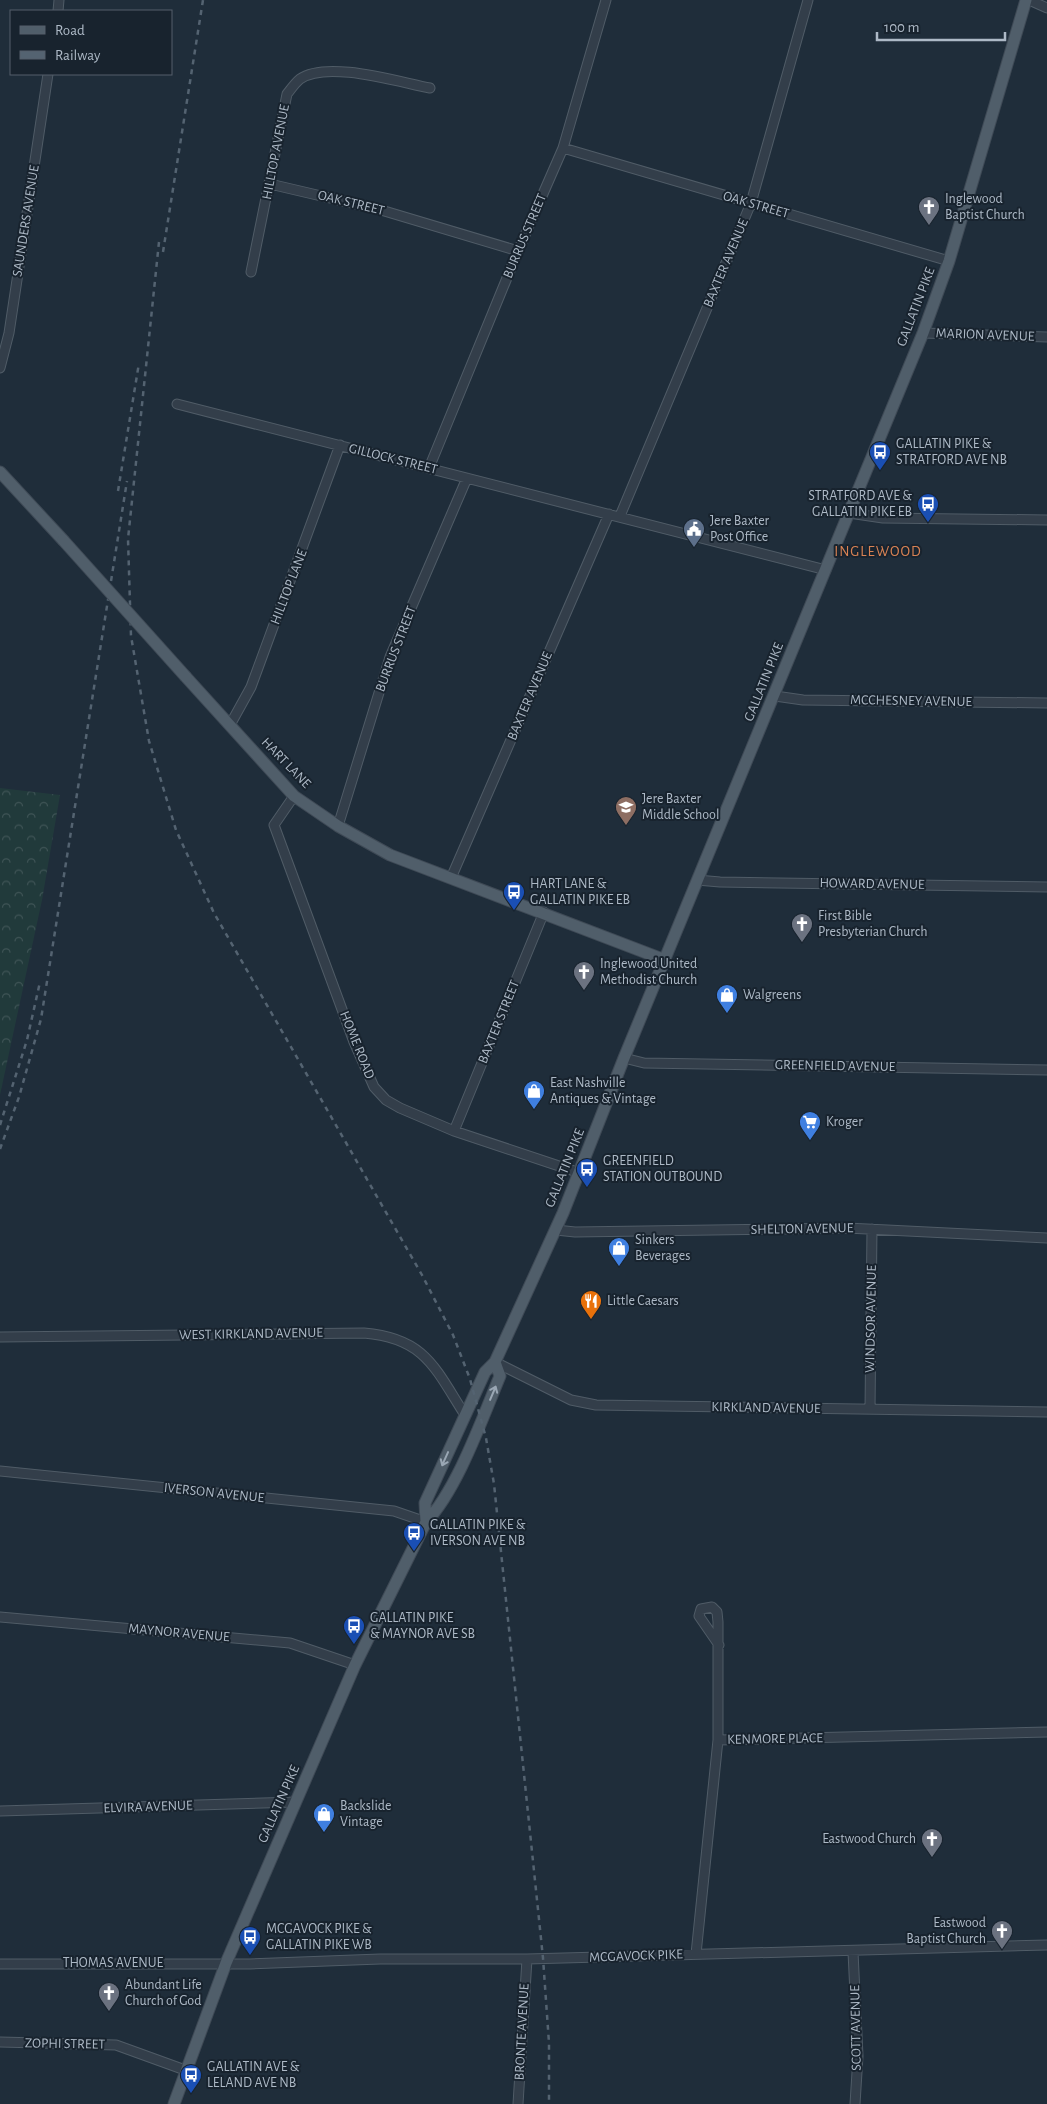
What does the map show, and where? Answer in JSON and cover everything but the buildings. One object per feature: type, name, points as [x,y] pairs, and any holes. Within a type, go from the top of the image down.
[{"type":"main road","name":"GALLATIN PIKE","points":[[426,1522],[425,1504],[485,1372],[495,1362],[556,1230],[697,880],[775,696],[924,333],[949,261],[1028,0]]},
{"type":"main road","name":"HART LANE","points":[[0,472],[294,796],[338,826],[390,855],[666,960]]},
{"type":"main road","name":"GALLATIN PIKE","points":[[174,2104],[226,1963],[355,1665],[426,1522],[441,1507],[480,1424],[500,1376],[495,1362]]},
{"type":"street","name":"BURRUS STREET","points":[[429,468],[518,251],[563,148],[606,0]]},
{"type":"street","name":"BAXTER AVENUE","points":[[620,516],[751,203],[808,0]]},
{"type":"street","points":[[1028,0],[1047,8]]},
{"type":"street","name":"HILLTOP AVENUE","points":[[251,272],[287,94],[299,80],[314,73],[337,70],[430,88]]},
{"type":"street","name":"SAUNDERS AVENUE","points":[[0,368],[48,75]]},
{"type":"street","name":"OAK STREET","points":[[563,148],[949,261]]},
{"type":"street","name":"OAK STREET","points":[[270,184],[381,210],[518,251]]},
{"type":"street","name":"MARION AVENUE","points":[[924,333],[1047,337]]},
{"type":"street","name":"GILLOCK STREET","points":[[177,404],[620,516]]},
{"type":"street","name":"HILLTOP LANE","points":[[230,725],[251,687],[340,446]]},
{"type":"street","name":"BURRUS STREET","points":[[338,826],[390,657],[467,478]]},
{"type":"street","points":[[849,513],[884,518],[1047,520]]},
{"type":"street","name":"BAXTER AVENUE","points":[[451,878],[609,514]]},
{"type":"street","points":[[620,516],[826,570]]},
{"type":"street","name":"MCCHESNEY AVENUE","points":[[775,696],[803,700],[1047,703]]},
{"type":"street","name":"HOME ROAD","points":[[294,796],[274,825],[362,1063],[374,1087],[386,1100],[454,1131],[580,1173]]},
{"type":"street","name":"HOWARD AVENUE","points":[[697,880],[1047,886]]},
{"type":"street","name":"BAXTER STREET","points":[[454,1131],[544,912]]},
{"type":"street","name":"GREENFIELD AVENUE","points":[[624,1058],[644,1063],[1047,1070]]},
{"type":"street","name":"SHELTON AVENUE","points":[[556,1230],[575,1232],[872,1229],[1047,1238]]},
{"type":"street","name":"WINDSOR AVENUE","points":[[870,1409],[872,1229]]},
{"type":"street","name":"WEST KIRKLAND AVENUE","points":[[0,1337],[364,1333],[387,1335],[405,1341],[433,1365],[465,1415]]},
{"type":"street","name":"KIRKLAND AVENUE","points":[[495,1362],[571,1400],[596,1405],[1047,1412]]},
{"type":"street","name":"IVERSON AVENUE","points":[[0,1471],[394,1511],[426,1522]]},
{"type":"street","name":"MAYNOR AVENUE","points":[[0,1617],[290,1643],[355,1665]]},
{"type":"street","points":[[718,1740],[719,1645]]},
{"type":"street","name":"KENMORE PLACE","points":[[696,1954],[718,1740],[1047,1732]]},
{"type":"street","name":"ELVIRA AVENUE","points":[[0,1811],[296,1802]]},
{"type":"street","name":"MCGAVOCK PIKE","points":[[226,1963],[854,1952],[1047,1945]]},
{"type":"street","name":"SCOTT AVENUE","points":[[854,1952],[858,2056],[855,2104]]},
{"type":"street","name":"BRONTE AVENUE","points":[[518,2104],[527,1959]]},
{"type":"street","name":"THOMAS AVENUE","points":[[0,1964],[226,1963]]},
{"type":"street","name":"ZOPHI STREET","points":[[0,2042],[116,2045],[186,2070]]},
{"type":"green space","points":[[0,788],[60,795],[42,900],[0,1095]]},
{"type":"railway","points":[[163,252],[203,0]]},
{"type":"railway","points":[[159,242],[128,539],[131,636],[149,741],[176,830],[214,913],[422,1275],[453,1335],[470,1379],[486,1438],[494,1484],[543,1958],[549,2043],[549,2104]]},
{"type":"railway","points":[[118,491],[139,363]]},
{"type":"railway","points":[[0,1149],[19,1097],[41,1019],[127,481]]},
{"type":"railway","points":[[0,1125],[27,1040],[40,982]]},
{"type":"place","name":"Inglewood Baptist Church","points":[[929,226]]},
{"type":"place","name":"GALLATIN PIKE & STRATFORD AVE NB","points":[[880,471]]},
{"type":"place","name":"STRATFORD AVE & GALLATIN PIKE EB","points":[[928,523]]},
{"type":"place","name":"Jere Baxter Post Office","points":[[694,548]]},
{"type":"place","name":"Jere Baxter Middle School","points":[[626,826]]},
{"type":"place","name":"HART LANE & GALLATIN PIKE EB","points":[[514,911]]},
{"type":"place","name":"First Bible Presbyterian Church","points":[[802,943]]},
{"type":"place","name":"Inglewood United Methodist Church","points":[[584,991]]},
{"type":"place","name":"Walgreens","points":[[727,1014]]},
{"type":"place","name":"East Nashville Antiques & Vintage","points":[[534,1110]]},
{"type":"place","name":"Kroger","points":[[810,1141]]},
{"type":"place","name":"GREENFIELD STATION OUTBOUND","points":[[587,1188]]},
{"type":"place","name":"Sinkers Beverages","points":[[619,1267]]},
{"type":"place","name":"Little Caesars","points":[[591,1320]]},
{"type":"place","name":"GALLATIN PIKE & IVERSON AVE NB","points":[[414,1552]]},
{"type":"place","name":"GALLATIN PIKE & MAYNOR AVE SB","points":[[354,1645]]},
{"type":"place","name":"Backslide Vintage","points":[[324,1833]]},
{"type":"place","name":"Eastwood Church","points":[[932,1858]]},
{"type":"place","name":"Eastwood Baptist Church","points":[[1002,1950]]},
{"type":"place","name":"MCGAVOCK PIKE & GALLATIN PIKE WB","points":[[250,1956]]},
{"type":"place","name":"Abundant Life Church of God","points":[[109,2012]]},
{"type":"place","name":"GALLATIN AVE & LELAND AVE NB","points":[[191,2094]]},
{"type":"district","name":"INGLEWOOD","points":[[878,551]]}]
